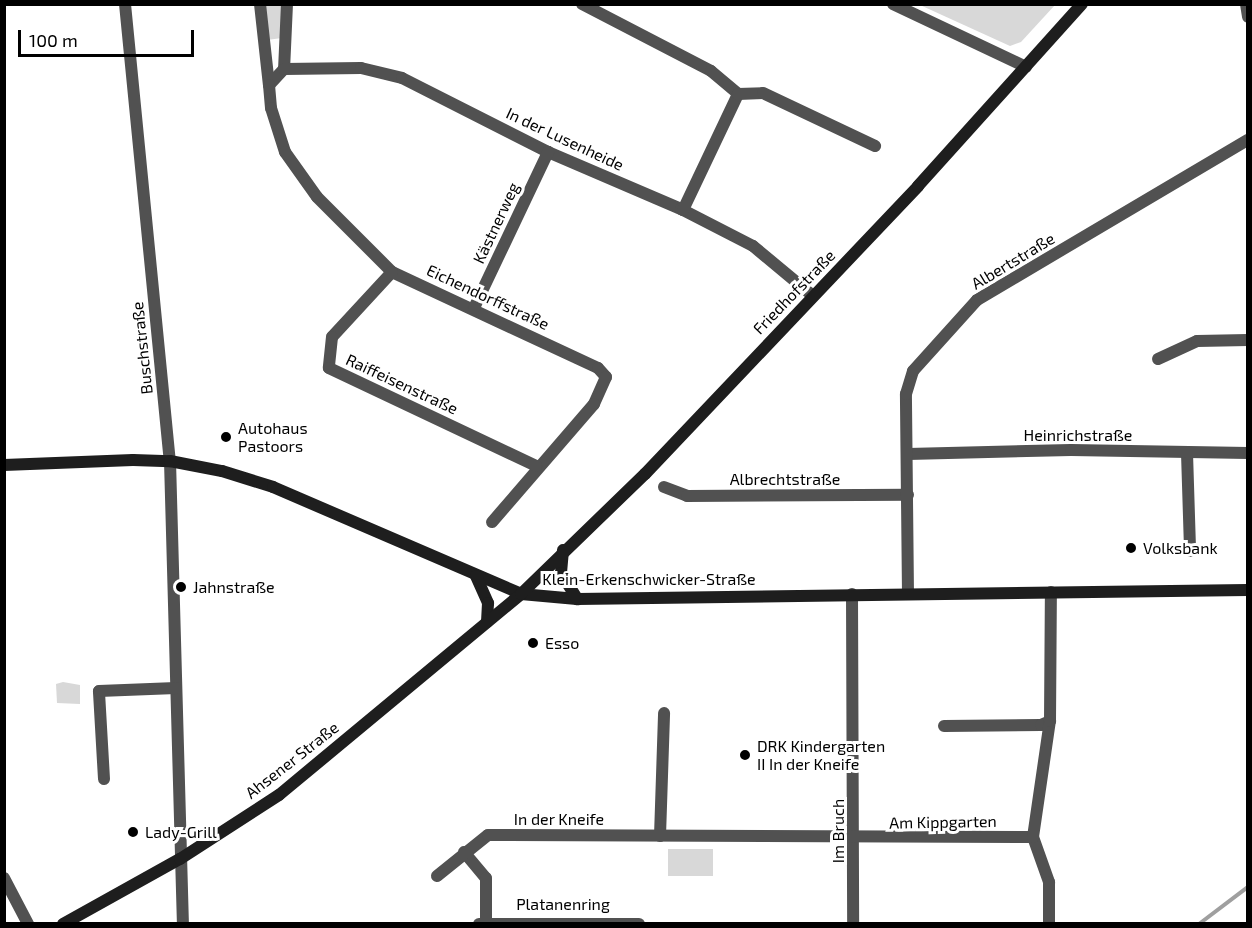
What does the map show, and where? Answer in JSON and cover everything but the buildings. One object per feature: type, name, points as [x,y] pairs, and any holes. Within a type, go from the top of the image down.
[{"type":"main road","name":"Friedhofstraße","points":[[521,594],[563,550],[645,474],[1026,67],[1082,4]]},
{"type":"main road","name":"Klein-Erkenschwicker-Straße","points":[[4,465],[170,461],[273,487],[521,594],[577,598],[1248,590]]},
{"type":"main road","points":[[563,550],[561,573],[577,598]]},
{"type":"main road","points":[[476,576],[488,603],[487,622]]},
{"type":"main road","name":"Ahsener Straße","points":[[63,924],[180,859],[279,795],[521,594]]},
{"type":"street","name":"Buschstraße","points":[[125,4],[170,461],[183,924]]},
{"type":"street","name":"Eichendorffstraße","points":[[260,4],[271,108],[285,152],[317,197],[392,272],[474,308],[598,368],[606,377],[594,404],[536,466],[492,522]]},
{"type":"street","points":[[269,85],[284,69],[287,4]]},
{"type":"street","points":[[582,4],[711,71],[738,94],[763,93],[875,146]]},
{"type":"street","points":[[893,4],[1026,67]]},
{"type":"street","points":[[1246,4],[1248,17]]},
{"type":"street","name":"In der Lusenheide","points":[[284,69],[361,68],[402,78],[548,152],[683,210],[753,246],[813,296]]},
{"type":"street","points":[[683,210],[738,94]]},
{"type":"street","name":"Albertstraße","points":[[908,594],[906,394],[913,371],[977,300],[1248,140]]},
{"type":"street","name":"Kästnerweg","points":[[474,308],[548,152]]},
{"type":"street","name":"Raiffeisenstraße","points":[[392,272],[332,337],[330,368],[536,466]]},
{"type":"street","points":[[1158,359],[1197,341],[1248,340]]},
{"type":"street","name":"Heinrichstraße","points":[[908,454],[1071,450],[1248,453]]},
{"type":"street","points":[[1187,453],[1190,551]]},
{"type":"street","name":"Albrechtstraße","points":[[664,487],[687,496],[908,495]]},
{"type":"street","points":[[1049,924],[1049,882],[1033,837],[1050,721],[1051,592]]},
{"type":"street","name":"Im Bruch","points":[[852,594],[855,839],[853,924]]},
{"type":"street","points":[[104,779],[99,691],[176,688]]},
{"type":"street","points":[[660,836],[664,713]]},
{"type":"street","points":[[944,726],[1041,725],[1050,721]]},
{"type":"street","name":"In der Kneife","points":[[464,852],[488,835],[855,839]]},
{"type":"street","name":"Am Kippgarten","points":[[855,839],[1033,837]]},
{"type":"street","points":[[437,876],[464,852]]},
{"type":"street","name":"Platanenring","points":[[464,852],[486,878],[483,922],[639,924]]},
{"type":"street","points":[[4,878],[28,924]]},
{"type":"shaded area","points":[[1055,4],[1021,42],[1010,46],[920,5]]},
{"type":"shaded area","points":[[265,5],[282,5],[282,38],[267,40]]},
{"type":"shaded area","points":[[63,682],[80,685],[80,704],[57,703],[56,684]]},
{"type":"shaded area","points":[[668,849],[713,849],[713,876],[668,876]]},
{"type":"waterway","points":[[1199,924],[1248,887]]},
{"type":"place","name":"Autohaus Pastoors","points":[[226,437]]},
{"type":"place","name":"Volksbank","points":[[1131,548]]},
{"type":"place","name":"Jahnstraße","points":[[181,587]]},
{"type":"place","name":"Esso","points":[[533,643]]},
{"type":"place","name":"DRK Kindergarten II In der Kneife","points":[[745,755]]},
{"type":"place","name":"Lady-Grill","points":[[133,832]]}]
